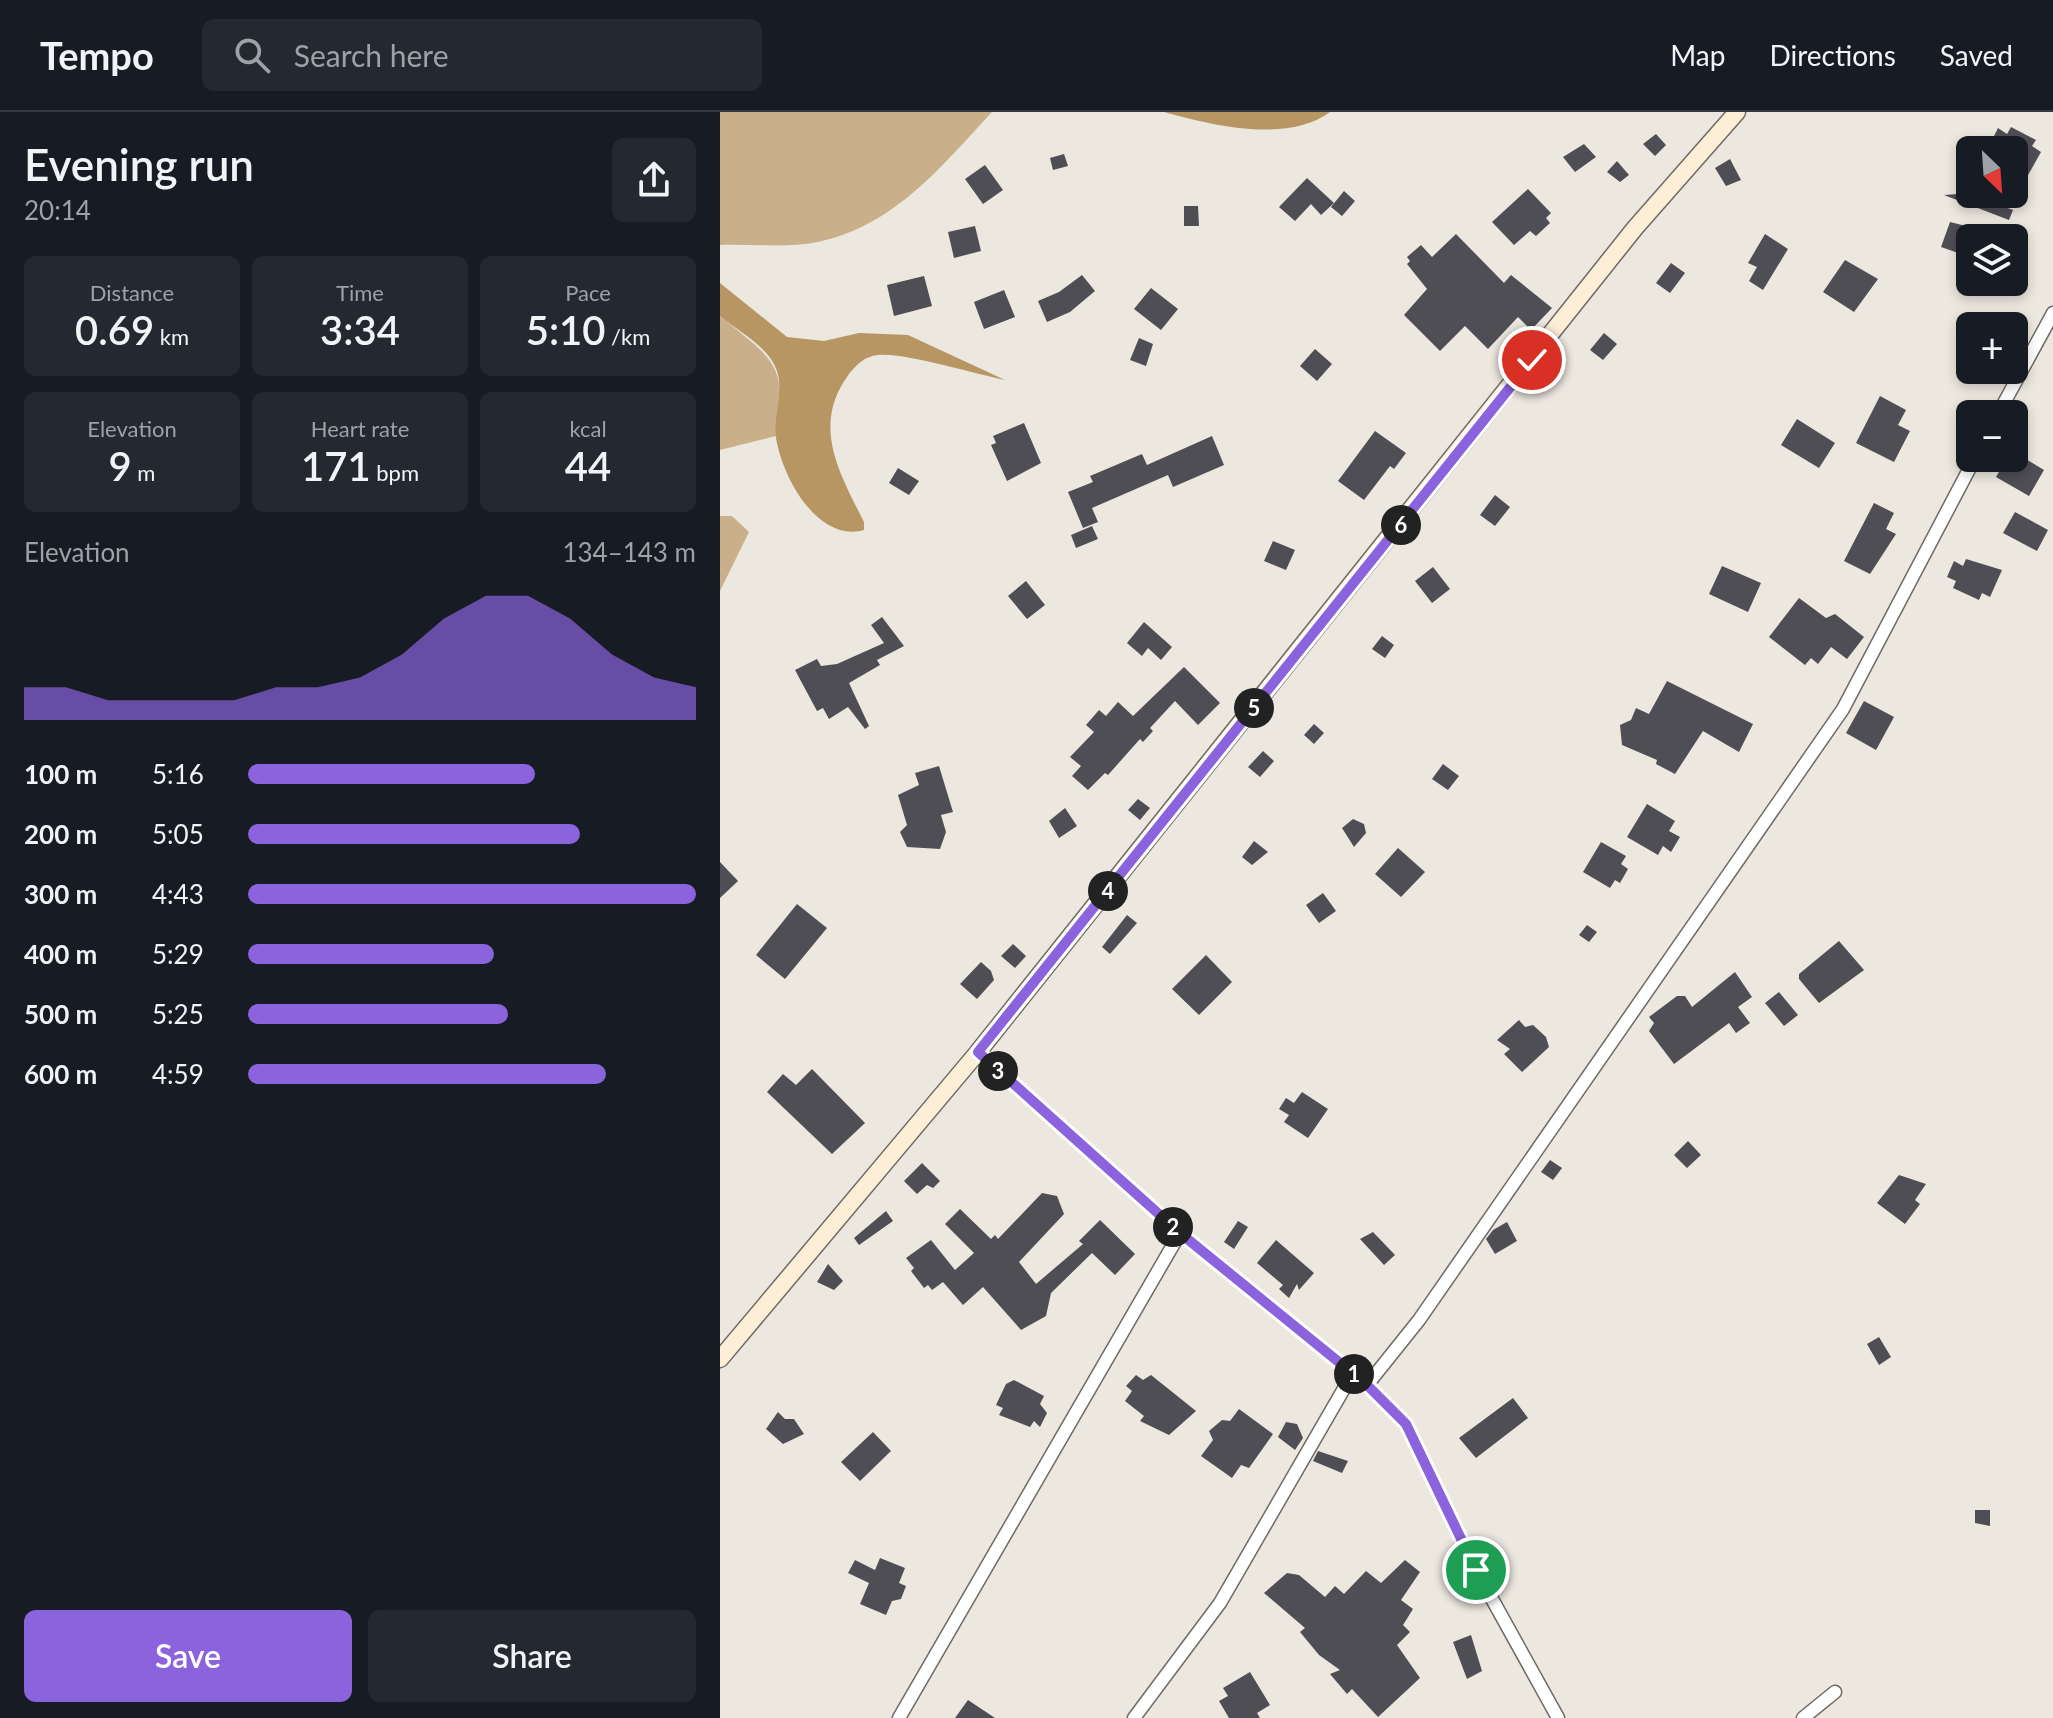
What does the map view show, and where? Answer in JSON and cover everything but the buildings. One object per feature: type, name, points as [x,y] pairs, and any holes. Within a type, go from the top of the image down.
[{"type":"street","points":[[720,1359],[978,1052],[1635,228],[1737,112]]},
{"type":"street","points":[[2006,400],[2053,313]]},
{"type":"street","points":[[1367,1385],[1419,1320],[1843,709],[1968,472]]},
{"type":"street","points":[[978,1052],[1180,1233],[1353,1373],[1406,1424],[1476,1570],[1558,1718]]},
{"type":"street","points":[[899,1718],[1180,1233]]},
{"type":"street","points":[[1134,1718],[1220,1603],[1353,1373]]},
{"type":"street","points":[[1803,1718],[1835,1692]]},
{"type":"shaded area","points":[[720,112],[992,112],[935,173],[870,223],[818,242],[720,245]]},
{"type":"shaded area","points":[[1164,112],[1330,112],[1312,122],[1293,127],[1248,129]]},
{"type":"shaded area","points":[[720,283],[787,337],[824,341],[859,333],[908,335],[1005,380],[889,355],[873,356],[858,364],[838,393],[830,430],[838,467],[864,522],[864,530],[847,531],[831,526],[817,517],[805,503],[786,470],[776,438],[777,371],[760,347],[720,316]]},
{"type":"shaded area","points":[[720,316],[752,342],[772,364],[778,377],[780,411],[776,436],[720,450]]},
{"type":"shaded area","points":[[720,516],[732,516],[749,532],[720,591]]},
{"type":"route","points":[[1476,1570],[1438,1484],[1406,1424],[1367,1385],[1180,1233],[978,1052],[1532,360]]}]
